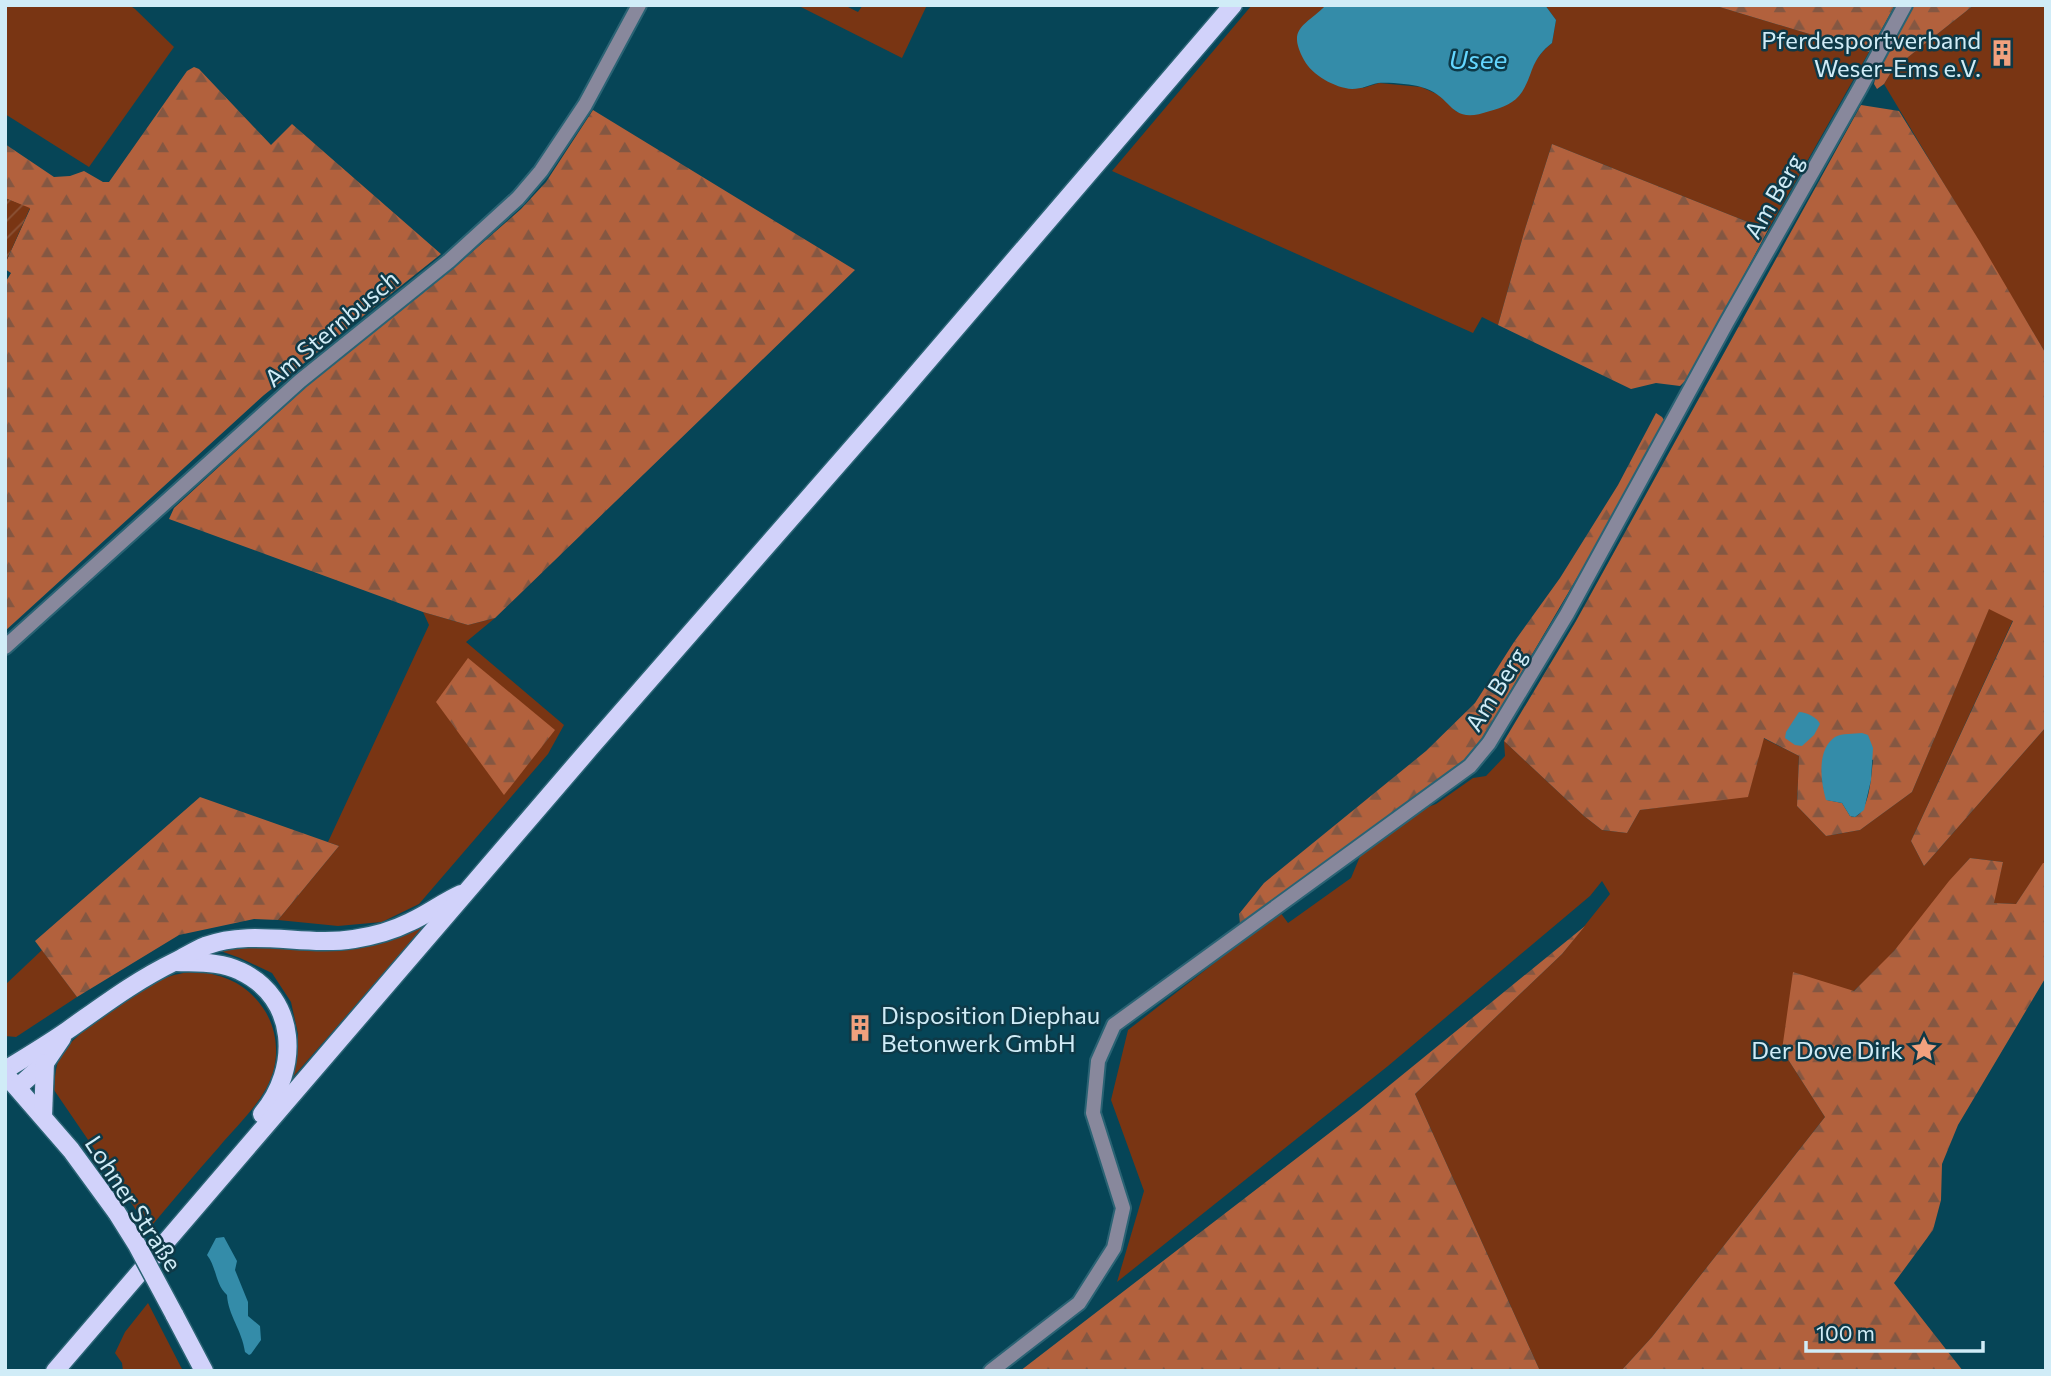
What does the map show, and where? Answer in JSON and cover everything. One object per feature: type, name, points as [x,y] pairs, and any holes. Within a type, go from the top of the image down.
[{"type":"main road","points":[[55,1371],[1233,5]]},
{"type":"main road","points":[[9,1077],[67,1030],[123,990],[205,946],[232,939],[267,937],[351,940],[372,936],[410,922],[444,901],[467,891]]},
{"type":"main road","points":[[173,962],[212,963],[251,976],[271,995],[285,1021],[288,1049],[285,1072],[272,1102],[238,1142],[229,1167]]},
{"type":"main road","points":[[43,1117],[45,1063],[67,1030]]},
{"type":"main road","points":[[9,1077],[45,1063]]},
{"type":"main road","name":"Lohner Straße","points":[[9,1077],[71,1150],[117,1213],[204,1371]]},
{"type":"street","name":"Am Sternbusch","points":[[5,647],[300,381],[449,261],[517,198],[541,171],[571,127],[639,5]]},
{"type":"street","name":"Am Berg","points":[[990,1371],[1079,1303],[1114,1248],[1122,1208],[1093,1113],[1098,1061],[1114,1026],[1469,766],[1489,743],[1580,590],[1905,5]]},
{"type":"shaded area","points":[[5,5],[129,5],[174,47],[89,167],[5,114]]},
{"type":"shaded area","points":[[797,5],[844,5],[858,12],[863,5],[927,5],[902,58]]},
{"type":"shaded area","points":[[1252,5],[1326,5],[1363,88],[1379,83],[1421,87],[1439,95],[1457,112],[1521,93],[1537,59],[1552,43],[1556,20],[1545,5],[1713,5],[1869,52],[1768,230],[1552,144],[1498,325],[1482,317],[1473,333],[1112,171]]},
{"type":"shaded area","points":[[1974,5],[2046,5],[2046,354],[1884,84],[1893,69]]},
{"type":"shaded area","points":[[5,198],[30,208],[5,264]]},
{"type":"shaded area","points":[[1989,608],[2013,620],[1911,841],[1924,866],[2046,727],[2046,863],[2016,904],[1993,903],[2003,862],[1970,858],[1882,964],[1782,1050],[1825,1117],[1652,1337],[1621,1371],[1540,1371],[1415,1094],[1562,954],[1610,894],[1602,881],[1590,896],[1388,1066],[1117,1282],[1144,1191],[1111,1100],[1128,1030],[1280,912],[1288,923],[1351,878],[1361,854],[1420,810],[1436,804],[1473,778],[1486,776],[1505,756],[1504,741],[1602,830],[1627,833],[1640,810],[1748,796],[1763,738],[1799,756],[1797,806],[1826,836],[1860,830],[1912,792]]},
{"type":"shaded area","points":[[423,612],[468,625],[495,618],[466,642],[564,725],[548,754],[419,904],[382,922],[338,926],[278,920],[339,846],[328,842],[429,625]]},
{"type":"shaded area","points":[[430,920],[293,1077],[298,1034],[291,1002],[272,973],[215,949],[246,946],[356,948],[388,942]]},
{"type":"shaded area","points":[[42,950],[77,997],[16,1037],[5,1036],[5,985]]},
{"type":"shaded area","points":[[195,971],[234,982],[256,999],[273,1029],[276,1045],[274,1069],[258,1101],[149,1229],[54,1090],[56,1069],[67,1047],[107,1013],[163,979]]},
{"type":"shaded area","points":[[148,1303],[183,1371],[123,1371],[122,1363],[115,1353],[125,1332]]},
{"type":"green space","points":[[1713,5],[1895,5],[1869,52]]},
{"type":"green space","points":[[1912,5],[1974,5],[1893,69],[1884,84],[1877,89],[1874,84],[1876,74]]},
{"type":"green space","points":[[194,67],[199,69],[271,145],[292,124],[441,254],[264,395],[5,631],[5,283],[11,273],[5,269],[5,264],[30,209],[5,198],[5,144],[54,177],[70,176],[84,171],[103,182],[109,182],[187,71]]},
{"type":"green space","points":[[1861,105],[1899,111],[2046,354],[2046,727],[1924,866],[1911,841],[2013,621],[1989,609],[1912,792],[1860,830],[1826,836],[1797,806],[1799,756],[1764,738],[1748,797],[1640,810],[1627,833],[1602,830],[1504,741],[1576,621]],"holes":[[[1828,745],[1873,760],[1869,792],[1860,813],[1855,817],[1850,816],[1842,803],[1827,800],[1822,772]]]},
{"type":"green space","points":[[593,110],[855,270],[495,618],[468,625],[423,612],[169,519],[174,508],[307,386],[455,267],[521,209],[546,182]]},
{"type":"green space","points":[[1552,144],[1768,230],[1690,376],[1680,386],[1656,383],[1631,389],[1498,325]]},
{"type":"green space","points":[[1656,413],[1666,423],[1484,736],[1464,760],[1240,924],[1239,914],[1264,883],[1426,751],[1475,703],[1560,578],[1618,485]]},
{"type":"green space","points":[[468,658],[555,730],[504,795],[436,702]]},
{"type":"green space","points":[[200,797],[339,846],[278,920],[254,919],[179,935],[77,997],[35,941]]},
{"type":"green space","points":[[1970,858],[2003,862],[1994,903],[2016,904],[2043,863],[2046,863],[2046,977],[1958,1125],[1942,1164],[1941,1200],[1933,1230],[1894,1283],[1963,1371],[1621,1371],[1652,1337],[1825,1117],[1782,1050],[1793,972],[1854,991],[1894,951]]},
{"type":"green space","points":[[1585,926],[1562,954],[1415,1094],[1540,1371],[1020,1371],[1358,1111]]},
{"type":"water","name":"Usee","points":[[1326,5],[1545,5],[1556,20],[1552,43],[1536,61],[1519,96],[1499,108],[1466,115],[1452,108],[1432,91],[1421,87],[1378,83],[1352,89],[1338,86],[1318,76],[1304,60],[1297,40],[1301,28]]},
{"type":"water","points":[[1799,712],[1811,715],[1820,724],[1814,735],[1802,746],[1785,738]]},
{"type":"water","points":[[1862,733],[1868,735],[1873,748],[1871,780],[1864,810],[1855,817],[1850,816],[1842,803],[1826,800],[1822,758],[1835,737]]},
{"type":"water","points":[[224,1237],[237,1261],[235,1270],[248,1302],[248,1316],[260,1326],[261,1340],[249,1355],[245,1352],[227,1295],[220,1286],[207,1255],[216,1238]]},
{"type":"place","name":"Pferdesportverband Weser-Ems e.V.","points":[[2002,53]]},
{"type":"place","name":"Disposition Diephau Betonwerk GmbH","points":[[860,1028]]},
{"type":"place","name":"Der Dove Dirk","points":[[1924,1049]]}]
